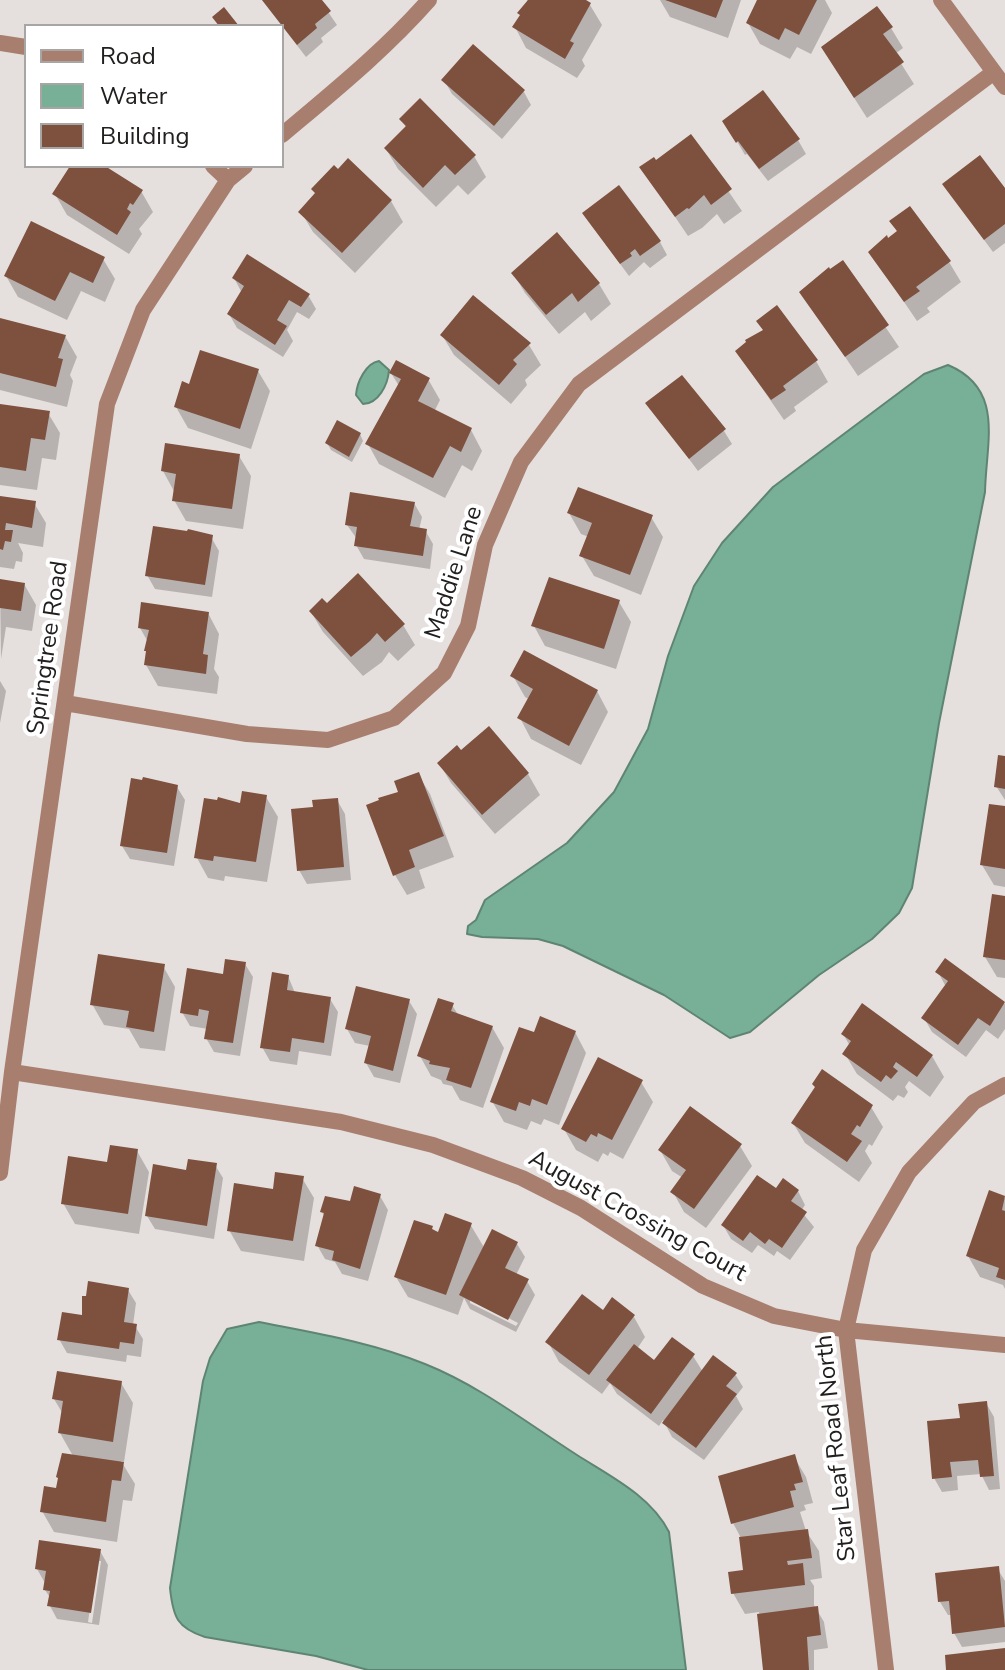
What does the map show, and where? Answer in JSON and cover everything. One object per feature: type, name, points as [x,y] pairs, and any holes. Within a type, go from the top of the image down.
[{"type":"street","points":[[284,133],[364,66],[402,31],[429,0]]},
{"type":"street","points":[[941,0],[1005,87]]},
{"type":"street","points":[[0,43],[24,47]]},
{"type":"street","name":"Maddie Lane","points":[[65,703],[247,734],[328,740],[394,718],[444,673],[468,626],[485,545],[521,462],[579,384],[994,72]]},
{"type":"street","points":[[215,168],[228,180]]},
{"type":"street","name":"Springtree Road","points":[[0,1173],[107,404],[143,310],[228,180],[243,168]]},
{"type":"street","name":"August Crossing Court","points":[[12,1072],[341,1122],[433,1145],[522,1178],[581,1208],[703,1286],[774,1316],[846,1330],[1005,1345]]},
{"type":"street","name":"Star Leaf Road North","points":[[886,1670],[846,1330],[864,1250],[909,1172],[974,1102],[1005,1085]]},
{"type":"water","points":[[379,361],[389,370],[387,382],[378,397],[363,404],[356,395],[358,384],[366,369]]},
{"type":"water","points":[[948,365],[966,375],[978,388],[985,403],[989,436],[985,492],[939,723],[912,888],[899,913],[872,939],[819,975],[750,1032],[730,1038],[664,995],[563,946],[538,939],[467,934],[468,926],[476,920],[485,900],[567,843],[614,792],[648,729],[668,656],[694,586],[722,543],[773,487],[924,374]]},
{"type":"water","points":[[259,1322],[364,1344],[405,1356],[445,1373],[503,1406],[641,1497],[669,1532],[686,1670],[368,1670],[316,1656],[205,1637],[188,1630],[175,1614],[170,1588],[203,1381],[210,1358],[227,1329]]},
{"type":"building","points":[[262,0],[322,0],[331,11],[297,45],[284,24],[281,24]]},
{"type":"building","points":[[528,0],[586,0],[591,3],[570,41],[574,43],[565,59],[512,27],[520,15],[517,13]]},
{"type":"building","points":[[665,0],[723,0],[716,18]]},
{"type":"building","points":[[757,0],[817,0],[799,35],[785,28],[779,40],[746,23]]},
{"type":"building","points":[[877,6],[893,27],[883,34],[904,62],[854,98],[821,47]]},
{"type":"building","points":[[224,7],[237,24],[217,24],[212,17]]},
{"type":"building","points":[[473,44],[525,90],[494,126],[441,80]]},
{"type":"building","points":[[763,90],[800,139],[759,169],[722,121]]},
{"type":"building","points":[[420,98],[476,155],[455,175],[445,165],[423,188],[384,148],[406,126],[399,119]]},
{"type":"building","points":[[691,134],[732,189],[711,205],[704,195],[675,217],[639,167],[654,157],[656,160]]},
{"type":"building","points":[[980,155],[1005,188],[1005,224],[984,240],[942,184]]},
{"type":"building","points":[[348,158],[392,200],[342,253],[298,212],[315,193],[311,189],[334,165],[338,169]]},
{"type":"building","points":[[69,168],[108,168],[143,190],[133,205],[130,203],[127,209],[131,212],[117,235],[52,194]]},
{"type":"building","points":[[619,185],[661,241],[640,256],[635,249],[630,253],[632,256],[620,264],[582,213]]},
{"type":"building","points":[[910,206],[951,261],[916,287],[920,291],[904,302],[868,252],[887,235],[888,238],[897,231],[889,221]]},
{"type":"building","points":[[31,221],[105,257],[93,283],[70,272],[55,301],[4,276]]},
{"type":"building","points":[[557,232],[600,283],[578,302],[572,293],[546,315],[511,273]]},
{"type":"building","points":[[247,254],[310,294],[301,307],[289,300],[277,320],[287,326],[275,345],[227,314],[244,286],[232,278]]},
{"type":"building","points":[[843,260],[889,325],[845,357],[799,292],[829,267]]},
{"type":"building","points":[[473,295],[531,343],[513,360],[517,364],[499,385],[440,335]]},
{"type":"building","points":[[777,305],[818,360],[783,386],[786,390],[771,400],[735,351],[745,340],[763,330],[756,321]]},
{"type":"building","points":[[0,318],[66,335],[58,358],[63,359],[56,387],[0,373]]},
{"type":"building","points":[[200,350],[259,369],[240,429],[174,407],[182,381],[189,384]]},
{"type":"building","points":[[396,360],[430,378],[418,401],[472,428],[461,452],[450,446],[433,478],[365,444],[401,379],[389,373]]},
{"type":"building","points":[[682,375],[726,429],[689,459],[645,403]]},
{"type":"building","points":[[0,404],[50,411],[45,440],[31,438],[26,471],[0,467]]},
{"type":"building","points":[[337,420],[361,433],[349,457],[325,443]]},
{"type":"building","points":[[165,443],[240,454],[232,509],[172,501],[176,474],[161,471]]},
{"type":"building","points":[[578,487],[653,515],[630,575],[579,556],[592,523],[567,513]]},
{"type":"building","points":[[350,492],[415,502],[410,526],[427,529],[423,556],[354,546],[357,527],[345,525]]},
{"type":"building","points":[[0,496],[36,501],[32,528],[6,523],[5,530],[13,530],[11,542],[5,541],[3,550],[0,549]]},
{"type":"building","points":[[153,526],[213,535],[205,585],[145,576]]},
{"type":"building","points":[[358,573],[405,624],[385,642],[377,633],[351,657],[309,611],[322,598],[327,603]]},
{"type":"building","points":[[549,577],[620,600],[604,649],[531,626]]},
{"type":"building","points":[[0,579],[25,583],[21,611],[0,608]]},
{"type":"building","points":[[141,602],[209,612],[203,654],[208,655],[206,674],[144,665],[149,630],[138,628]]},
{"type":"building","points":[[524,650],[598,690],[569,746],[517,718],[533,689],[510,676]]},
{"type":"building","points":[[489,726],[529,773],[482,815],[437,763],[457,745],[461,750]]},
{"type":"building","points":[[998,755],[1005,756],[1005,789],[994,787]]},
{"type":"building","points":[[419,772],[444,836],[409,850],[415,867],[393,876],[366,805],[398,792],[394,781]]},
{"type":"building","points":[[143,777],[178,785],[167,853],[120,846],[131,778],[142,780]]},
{"type":"building","points":[[242,791],[267,795],[256,862],[214,856],[213,861],[194,858],[204,798],[217,800],[218,797],[240,803]]},
{"type":"building","points":[[338,798],[344,867],[297,871],[291,809],[313,807],[312,800]]},
{"type":"building","points":[[989,804],[1005,806],[1005,869],[980,865]]},
{"type":"building","points":[[992,894],[1005,896],[1005,960],[983,957]]},
{"type":"building","points":[[98,954],[165,964],[154,1032],[126,1027],[129,1011],[90,1005]]},
{"type":"building","points":[[945,958],[1005,1002],[990,1026],[978,1018],[958,1045],[921,1018],[948,981],[935,972]]},
{"type":"building","points":[[225,959],[246,962],[233,1043],[204,1039],[209,1011],[199,1009],[198,1016],[180,1013],[187,968],[223,974]]},
{"type":"building","points":[[272,972],[289,975],[287,990],[331,997],[324,1043],[292,1038],[290,1052],[260,1048]]},
{"type":"building","points":[[356,986],[410,999],[393,1071],[364,1063],[371,1036],[345,1029]]},
{"type":"building","points":[[438,998],[454,1003],[451,1011],[493,1026],[471,1088],[446,1080],[450,1068],[429,1064],[430,1061],[417,1056]]},
{"type":"building","points":[[862,1003],[933,1055],[917,1077],[896,1062],[893,1067],[898,1071],[891,1079],[886,1075],[881,1082],[842,1054],[851,1041],[841,1034]]},
{"type":"building","points":[[540,1016],[576,1031],[547,1105],[532,1099],[530,1106],[519,1102],[516,1111],[490,1102],[519,1027],[534,1032]]},
{"type":"building","points":[[598,1057],[643,1080],[612,1140],[598,1133],[597,1137],[591,1134],[586,1142],[561,1129]]},
{"type":"building","points":[[822,1069],[873,1105],[860,1127],[857,1125],[851,1134],[862,1141],[847,1162],[791,1123],[815,1087],[812,1084]]},
{"type":"building","points":[[690,1106],[742,1144],[694,1209],[670,1192],[686,1170],[658,1150]]},
{"type":"building","points":[[110,1145],[138,1149],[128,1214],[61,1204],[68,1156],[107,1162]]},
{"type":"building","points":[[188,1159],[217,1163],[207,1226],[145,1216],[153,1164],[186,1170]]},
{"type":"building","points":[[275,1172],[304,1176],[293,1241],[227,1231],[234,1183],[273,1189]]},
{"type":"building","points":[[757,1175],[776,1188],[783,1178],[799,1190],[791,1201],[807,1212],[782,1248],[769,1239],[765,1244],[750,1232],[743,1241],[721,1225]]},
{"type":"building","points":[[354,1186],[381,1194],[360,1269],[332,1260],[334,1251],[315,1246],[325,1196],[350,1201]]},
{"type":"building","points":[[989,1190],[1005,1196],[1002,1210],[1005,1211],[1005,1280],[996,1277],[999,1268],[966,1256]]},
{"type":"building","points":[[445,1213],[472,1223],[446,1295],[394,1277],[414,1220],[433,1226],[432,1229],[438,1232]]},
{"type":"building","points":[[492,1229],[518,1242],[505,1268],[529,1279],[508,1320],[459,1295]]},
{"type":"building","points":[[88,1281],[129,1288],[124,1322],[137,1324],[134,1344],[120,1342],[119,1349],[57,1340],[62,1312],[82,1315],[82,1296],[86,1296]]},
{"type":"building","points":[[582,1294],[603,1310],[612,1297],[635,1315],[589,1375],[545,1342]]},
{"type":"building","points":[[672,1337],[695,1354],[651,1414],[606,1380],[634,1344],[654,1360]]},
{"type":"building","points":[[713,1355],[737,1373],[726,1386],[737,1394],[696,1448],[662,1423]]},
{"type":"building","points":[[57,1371],[122,1381],[113,1442],[58,1433],[63,1401],[52,1399]]},
{"type":"building","points":[[987,1401],[994,1476],[980,1477],[978,1460],[950,1462],[952,1477],[932,1479],[927,1421],[960,1418],[958,1404]]},
{"type":"building","points":[[62,1453],[124,1462],[121,1481],[112,1480],[106,1522],[40,1512],[44,1486],[56,1488]]},
{"type":"building","points":[[795,1454],[803,1482],[794,1484],[796,1490],[790,1491],[794,1507],[731,1524],[718,1476]]},
{"type":"building","points":[[808,1529],[812,1558],[787,1561],[788,1565],[803,1563],[805,1585],[731,1594],[728,1572],[743,1570],[739,1537]]},
{"type":"building","points":[[39,1540],[101,1549],[91,1613],[47,1606],[50,1591],[43,1590],[46,1571],[35,1569]]},
{"type":"building","points":[[999,1566],[1005,1627],[952,1634],[949,1601],[938,1602],[935,1573]]},
{"type":"building","points":[[818,1606],[821,1635],[807,1637],[809,1670],[763,1670],[757,1614]]},
{"type":"building","points":[[1005,1648],[1005,1670],[946,1670],[945,1655]]}]
